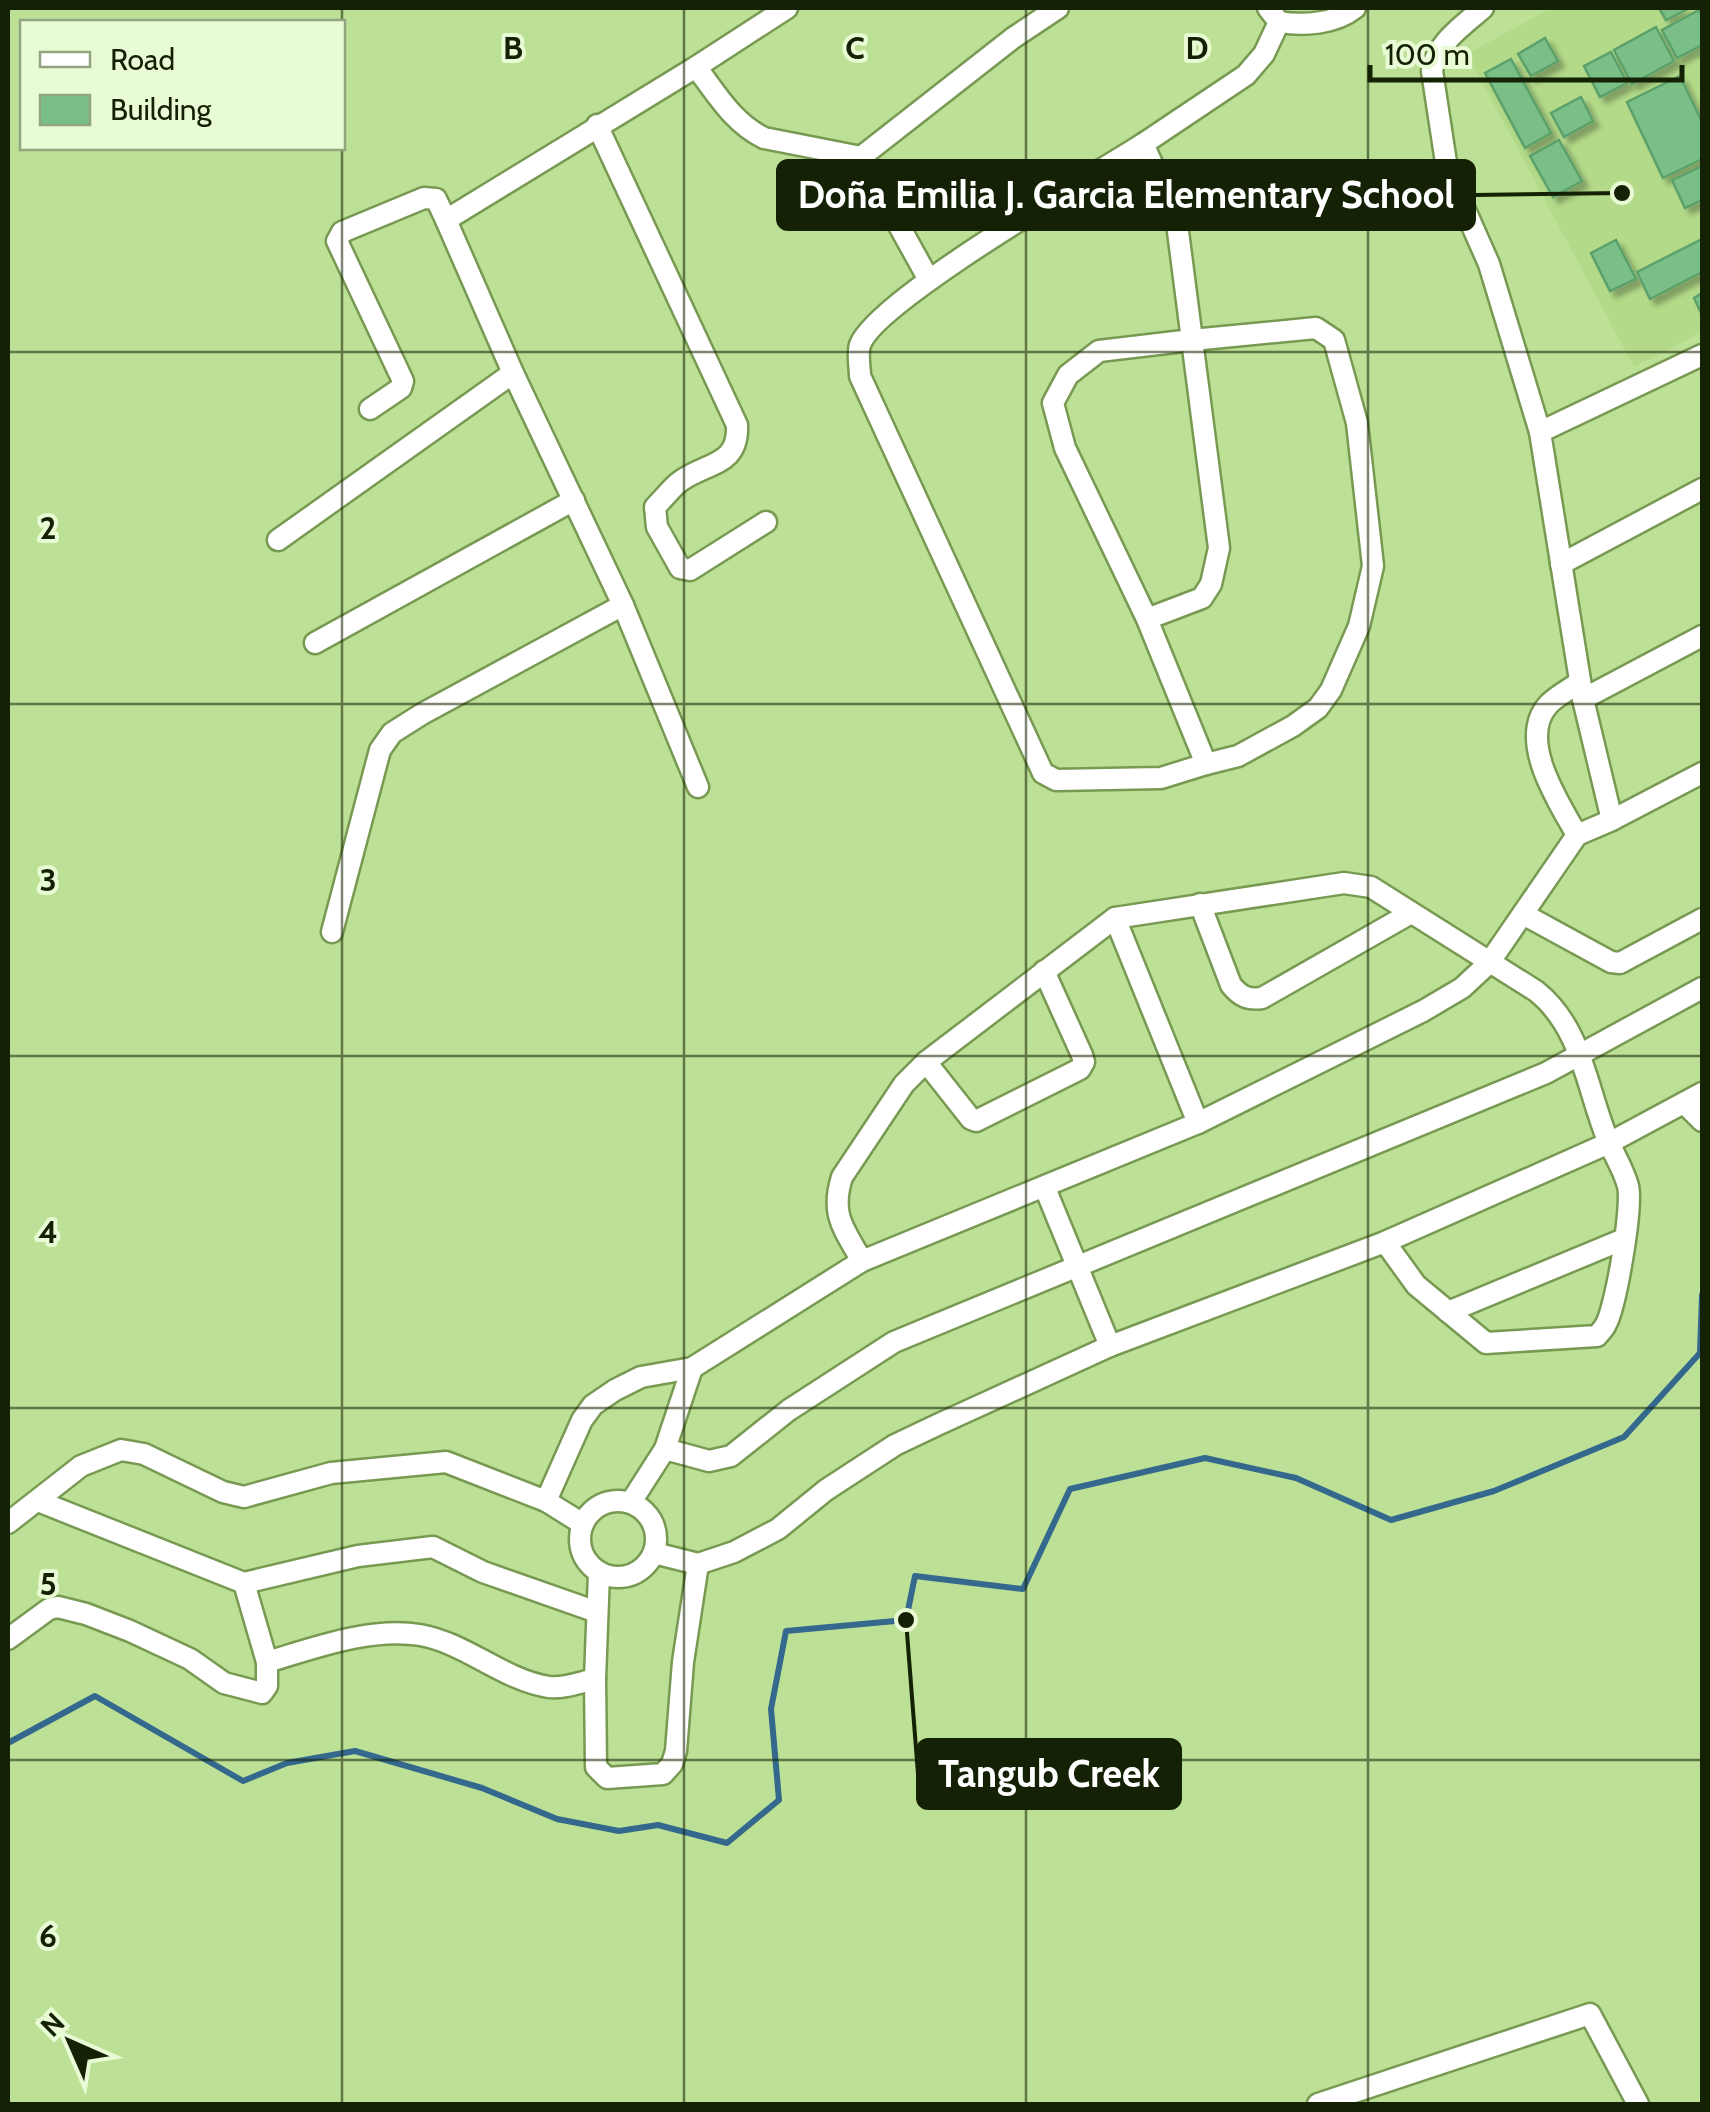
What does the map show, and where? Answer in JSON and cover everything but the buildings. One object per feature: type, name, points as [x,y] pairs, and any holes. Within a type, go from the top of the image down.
[{"type":"street","points":[[446,220],[788,8]]},
{"type":"street","points":[[696,67],[737,122],[750,131],[764,138],[862,157],[1013,38],[1058,8]]},
{"type":"street","points":[[1206,764],[1147,619],[1065,448],[1053,404],[1068,375],[1100,351],[1316,328],[1334,340],[1357,422],[1373,566],[1359,626],[1331,690],[1318,708],[1293,726],[1238,756],[1161,778],[1056,780],[1043,772],[860,376],[860,346],[878,320],[929,280],[1246,75],[1264,54],[1274,15],[1300,26],[1355,8]]},
{"type":"street","points":[[1483,8],[1441,46],[1432,71],[1447,169],[1489,264],[1540,432],[1581,690],[1612,820]]},
{"type":"street","points":[[598,124],[738,425],[734,451],[680,481],[655,507],[657,528],[680,568],[690,570],[766,522]]},
{"type":"street","points":[[1143,144],[1176,216],[1219,548],[1211,584],[1202,598],[1147,619]]},
{"type":"street","points":[[862,157],[929,280]]},
{"type":"street","points":[[370,410],[404,382],[339,236],[424,198],[436,199],[623,605],[698,787]]},
{"type":"street","points":[[1540,432],[1702,355]]},
{"type":"street","points":[[278,540],[514,372]]},
{"type":"street","points":[[1562,564],[1702,489]]},
{"type":"street","points":[[314,643],[574,500]]},
{"type":"street","points":[[332,932],[380,750],[392,733],[623,605]]},
{"type":"street","points":[[1576,835],[1548,784],[1537,747],[1540,718],[1548,704],[1702,636]]},
{"type":"street","points":[[546,1501],[574,1435],[593,1406],[641,1377],[692,1368],[862,1261],[1198,1123],[1423,1012],[1462,988],[1489,963],[1576,835],[1702,773]]},
{"type":"street","points":[[862,1261],[836,1213],[842,1177],[904,1084],[926,1062],[1044,970],[1115,918],[1357,884],[1371,887],[1536,992],[1556,1009],[1580,1054],[1609,1143],[1629,1189],[1624,1240],[1607,1323],[1597,1336],[1486,1343],[1416,1285],[1385,1242]]},
{"type":"street","points":[[1200,904],[1231,985],[1239,995],[1251,999],[1262,998],[1411,913]]},
{"type":"street","points":[[1522,914],[1611,962],[1620,963],[1702,918]]},
{"type":"street","points":[[1115,918],[1198,1123]]},
{"type":"street","points":[[926,1062],[970,1120],[976,1121],[1080,1069],[1082,1055],[1044,970]]},
{"type":"street","points":[[664,1449],[709,1461],[731,1456],[789,1410],[894,1342],[1546,1073],[1702,988]]},
{"type":"street","points":[[654,1553],[698,1564],[734,1552],[778,1529],[826,1490],[895,1445],[1110,1346],[1385,1242],[1609,1143],[1693,1098],[1702,1122]]},
{"type":"street","points":[[1045,1188],[1110,1346]]},
{"type":"street","points":[[1448,1312],[1624,1240]]},
{"type":"street","points":[[631,1502],[664,1449],[692,1368]]},
{"type":"street","points":[[8,1523],[81,1466],[121,1450],[144,1454],[233,1496],[244,1497],[331,1473],[446,1462],[546,1501],[583,1524]]},
{"type":"street","points":[[38,1501],[244,1583],[358,1556],[433,1547],[484,1572],[596,1612]]},
{"type":"street","points":[[608,1502],[631,1502],[644,1510],[653,1523],[654,1553],[637,1573],[612,1577],[588,1564],[582,1552],[583,1524],[588,1514],[608,1502]]},
{"type":"street","points":[[599,1572],[596,1767],[607,1778],[663,1774],[676,1751],[683,1662],[698,1564]]},
{"type":"street","points":[[8,1639],[49,1609],[58,1607],[130,1631],[190,1659],[231,1686],[262,1693],[266,1690],[268,1662],[244,1583]]},
{"type":"street","points":[[268,1662],[352,1640],[418,1635],[444,1642],[516,1677],[549,1687],[595,1679]]},
{"type":"street","points":[[1318,2104],[1590,2014],[1638,2104]]},
{"type":"shaded area","points":[[1551,8],[1702,8],[1702,332],[1634,367],[1467,54]]},
{"type":"waterway","points":[[8,1743],[95,1696],[243,1781],[287,1763],[355,1751],[482,1788],[557,1819],[619,1831],[658,1825],[727,1843],[779,1800],[771,1709],[786,1631],[906,1620],[915,1576],[1023,1589],[1070,1489],[1205,1458],[1296,1478],[1391,1520],[1494,1491],[1624,1437],[1700,1353],[1702,1295]]},
{"type":"place","name":"Doña Emilia J. Garcia Elementary School","points":[[1622,193]]},
{"type":"place","name":"Tangub Creek","points":[[906,1620]]}]
